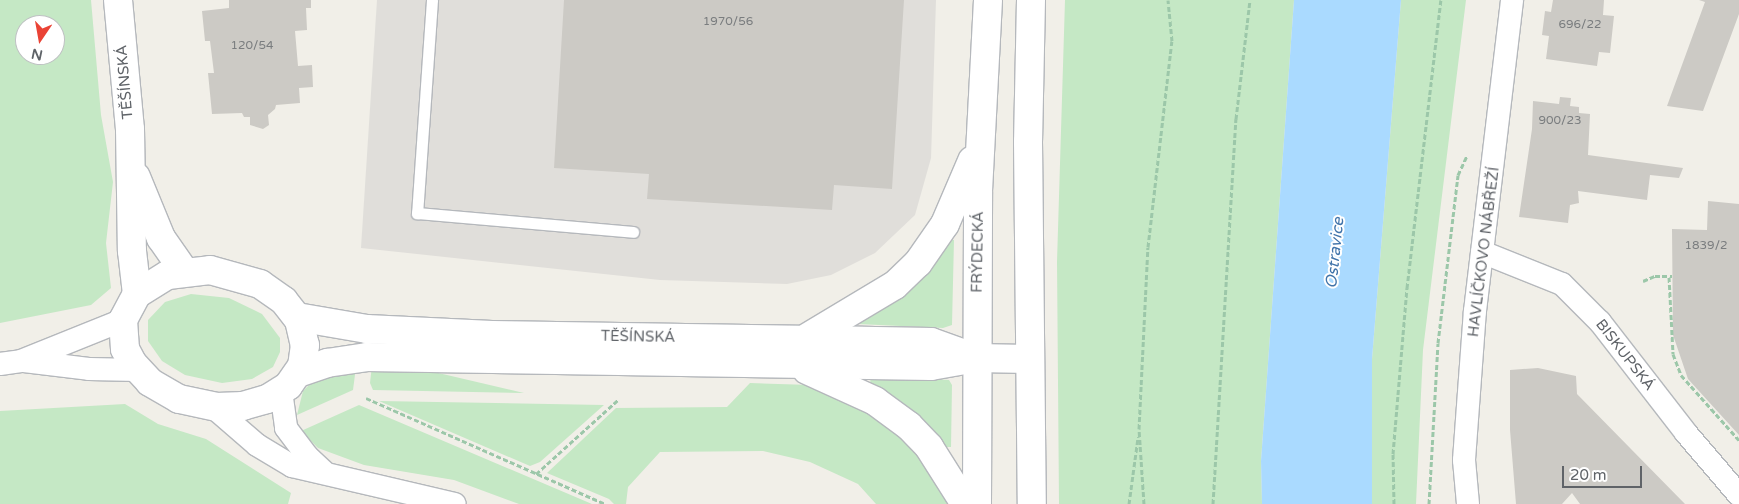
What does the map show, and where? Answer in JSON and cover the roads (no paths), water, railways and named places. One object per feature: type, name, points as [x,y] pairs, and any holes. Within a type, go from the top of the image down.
[{"type":"main road","name":"TĚŠÍNSKÁ","points":[[118,0],[130,164],[132,251],[137,294]]},
{"type":"main road","name":"FRÝDECKÁ","points":[[977,504],[976,358],[980,133],[988,0]]},
{"type":"main road","points":[[1031,0],[1028,142],[1032,504]]},
{"type":"main road","points":[[806,338],[872,301],[895,285],[918,263],[946,224],[958,198],[980,133]]},
{"type":"main road","name":"TĚŠÍNSKÁ","points":[[130,164],[161,238],[184,271]]},
{"type":"main road","points":[[123,320],[137,294],[160,278],[184,271],[218,271],[248,278],[274,293],[297,317],[305,345],[290,382]]},
{"type":"main road","name":"TĚŠÍNSKÁ","points":[[297,317],[367,329],[482,334],[806,338],[931,342],[976,358]]},
{"type":"main road","name":"TĚŠÍNSKÁ","points":[[123,320],[125,349],[138,370],[171,395],[213,407],[243,406],[327,363],[366,357],[931,366],[976,358],[1029,359]]},
{"type":"main road","points":[[794,365],[875,401],[909,426],[929,447],[965,504]]},
{"type":"street","name":"HAVLÍČKOVO NÁBŘEŽÍ","points":[[1468,504],[1464,460],[1482,252],[1512,0]]},
{"type":"street","name":"BISKUPSKÁ","points":[[1482,252],[1562,284],[1600,322],[1686,433],[1739,494]]},
{"type":"street","points":[[10,362],[123,320]]},
{"type":"street","points":[[10,362],[90,369],[138,370]]},
{"type":"street","points":[[290,382],[286,428],[306,455],[328,476]]},
{"type":"street","points":[[213,407],[257,445],[283,460],[328,476],[455,504]]},
{"type":"lane","points":[[432,0],[417,213],[633,232]]},
{"type":"water","name":"Ostravice","points":[[1294,0],[1401,0],[1372,359],[1372,504],[1262,504],[1261,461]]}]
